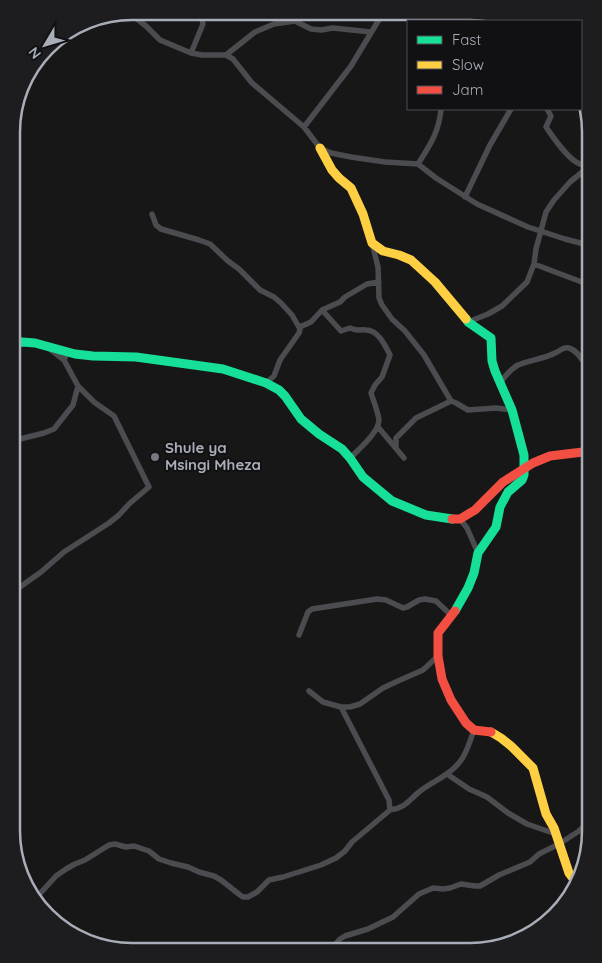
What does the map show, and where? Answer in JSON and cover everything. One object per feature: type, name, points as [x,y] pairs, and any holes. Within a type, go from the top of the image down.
[{"type":"street","points":[[138,20],[160,40],[191,53],[226,55],[233,59],[252,83],[304,127],[320,148],[332,170],[351,188],[363,214],[372,243],[378,253],[379,298],[382,305],[424,356],[450,401],[468,410],[496,408],[512,410]]},
{"type":"street","points":[[191,53],[204,24],[203,20]]},
{"type":"street","points":[[304,127],[351,66],[379,20]]},
{"type":"street","points":[[226,55],[255,32],[274,24],[295,21],[311,29],[333,28],[371,32]]},
{"type":"street","points":[[418,164],[435,137],[441,110]]},
{"type":"street","points":[[465,197],[490,145],[510,110]]},
{"type":"street","points":[[547,110],[550,116],[546,127],[563,151],[582,165]]},
{"type":"street","points":[[320,148],[331,153],[351,157],[418,164],[477,204],[520,223],[582,243]]},
{"type":"street","points":[[468,322],[502,306],[527,282],[534,264],[540,230],[546,212],[570,182],[582,172]]},
{"type":"street","points":[[152,214],[156,226],[161,230],[210,244],[228,261],[240,269],[260,290],[274,297],[292,315],[299,326],[299,333],[280,360],[274,376],[266,384]]},
{"type":"street","points":[[378,253],[399,255],[410,260],[436,282],[468,322],[491,338],[492,341],[492,361],[512,410],[524,455],[524,470],[522,480],[508,492],[500,507],[496,527],[478,553],[474,573],[468,588],[452,616],[438,633],[438,656],[442,679],[460,716],[474,730],[487,730],[497,735],[528,762],[532,768],[546,814],[554,828],[571,877]]},
{"type":"street","points":[[534,264],[582,282]]},
{"type":"street","points":[[299,326],[310,322],[322,310],[340,302],[366,284],[378,282]]},
{"type":"street","points":[[322,310],[341,331],[350,328],[358,331],[373,331],[390,355],[382,376],[374,385],[371,393],[379,418],[378,427],[350,458]]},
{"type":"street","points":[[20,342],[44,344],[67,356],[75,354],[136,357],[224,369],[266,384],[279,390],[301,419],[342,449],[363,477],[392,501],[426,515],[460,519],[476,510],[503,482],[533,463],[550,456],[582,452]]},
{"type":"street","points":[[501,382],[516,366],[555,354],[565,347],[571,349],[582,360]]},
{"type":"street","points":[[20,587],[64,552],[109,523],[149,487],[114,416],[94,402],[78,386],[67,356]]},
{"type":"street","points":[[20,438],[54,429],[73,405],[78,386]]},
{"type":"street","points":[[396,448],[396,438],[416,418],[450,401]]},
{"type":"street","points":[[378,427],[404,458]]},
{"type":"street","points":[[460,519],[467,528],[478,553]]},
{"type":"street","points":[[299,635],[308,612],[312,609],[377,599],[386,600],[403,608],[425,599],[436,602],[452,616]]},
{"type":"street","points":[[309,691],[323,702],[341,707],[360,704],[383,688],[423,670],[438,656]]},
{"type":"street","points":[[341,707],[389,800],[390,810]]},
{"type":"street","points":[[40,894],[56,876],[66,869],[114,844],[126,848],[134,846],[149,851],[160,859],[214,876],[243,897],[248,897],[257,892],[269,880],[321,865],[336,858],[390,810],[397,809],[406,804],[420,791],[456,767],[466,755],[474,730]]},
{"type":"street","points":[[447,774],[469,789],[487,797],[527,824],[556,834]]},
{"type":"street","points":[[336,943],[345,936],[368,929],[393,918],[420,894],[432,888],[443,889],[461,884],[480,886],[499,875],[530,862],[539,854],[559,844],[582,828]]},
{"type":"traffic: fast","points":[[455,611],[474,573],[478,553],[496,527],[500,507],[508,492],[522,480],[524,475],[524,455],[512,410],[492,361],[491,338],[466,319]]},
{"type":"traffic: fast","points":[[20,342],[35,343],[75,354],[136,357],[223,369],[266,383],[279,390],[301,419],[342,449],[363,477],[392,501],[426,515],[452,519]]},
{"type":"traffic: slow","points":[[320,148],[332,170],[351,188],[363,214],[372,243],[383,251],[411,260],[435,282],[466,319]]},
{"type":"traffic: slow","points":[[491,732],[511,746],[533,768],[546,814],[554,828],[572,876]]},
{"type":"traffic: jam","points":[[452,519],[460,519],[475,510],[503,482],[533,463],[550,456],[582,452]]},
{"type":"traffic: jam","points":[[455,611],[438,633],[438,656],[442,679],[451,700],[466,723],[474,730],[491,732]]},
{"type":"place","name":"Shule ya Msingi Mheza","points":[[155,457]]}]
